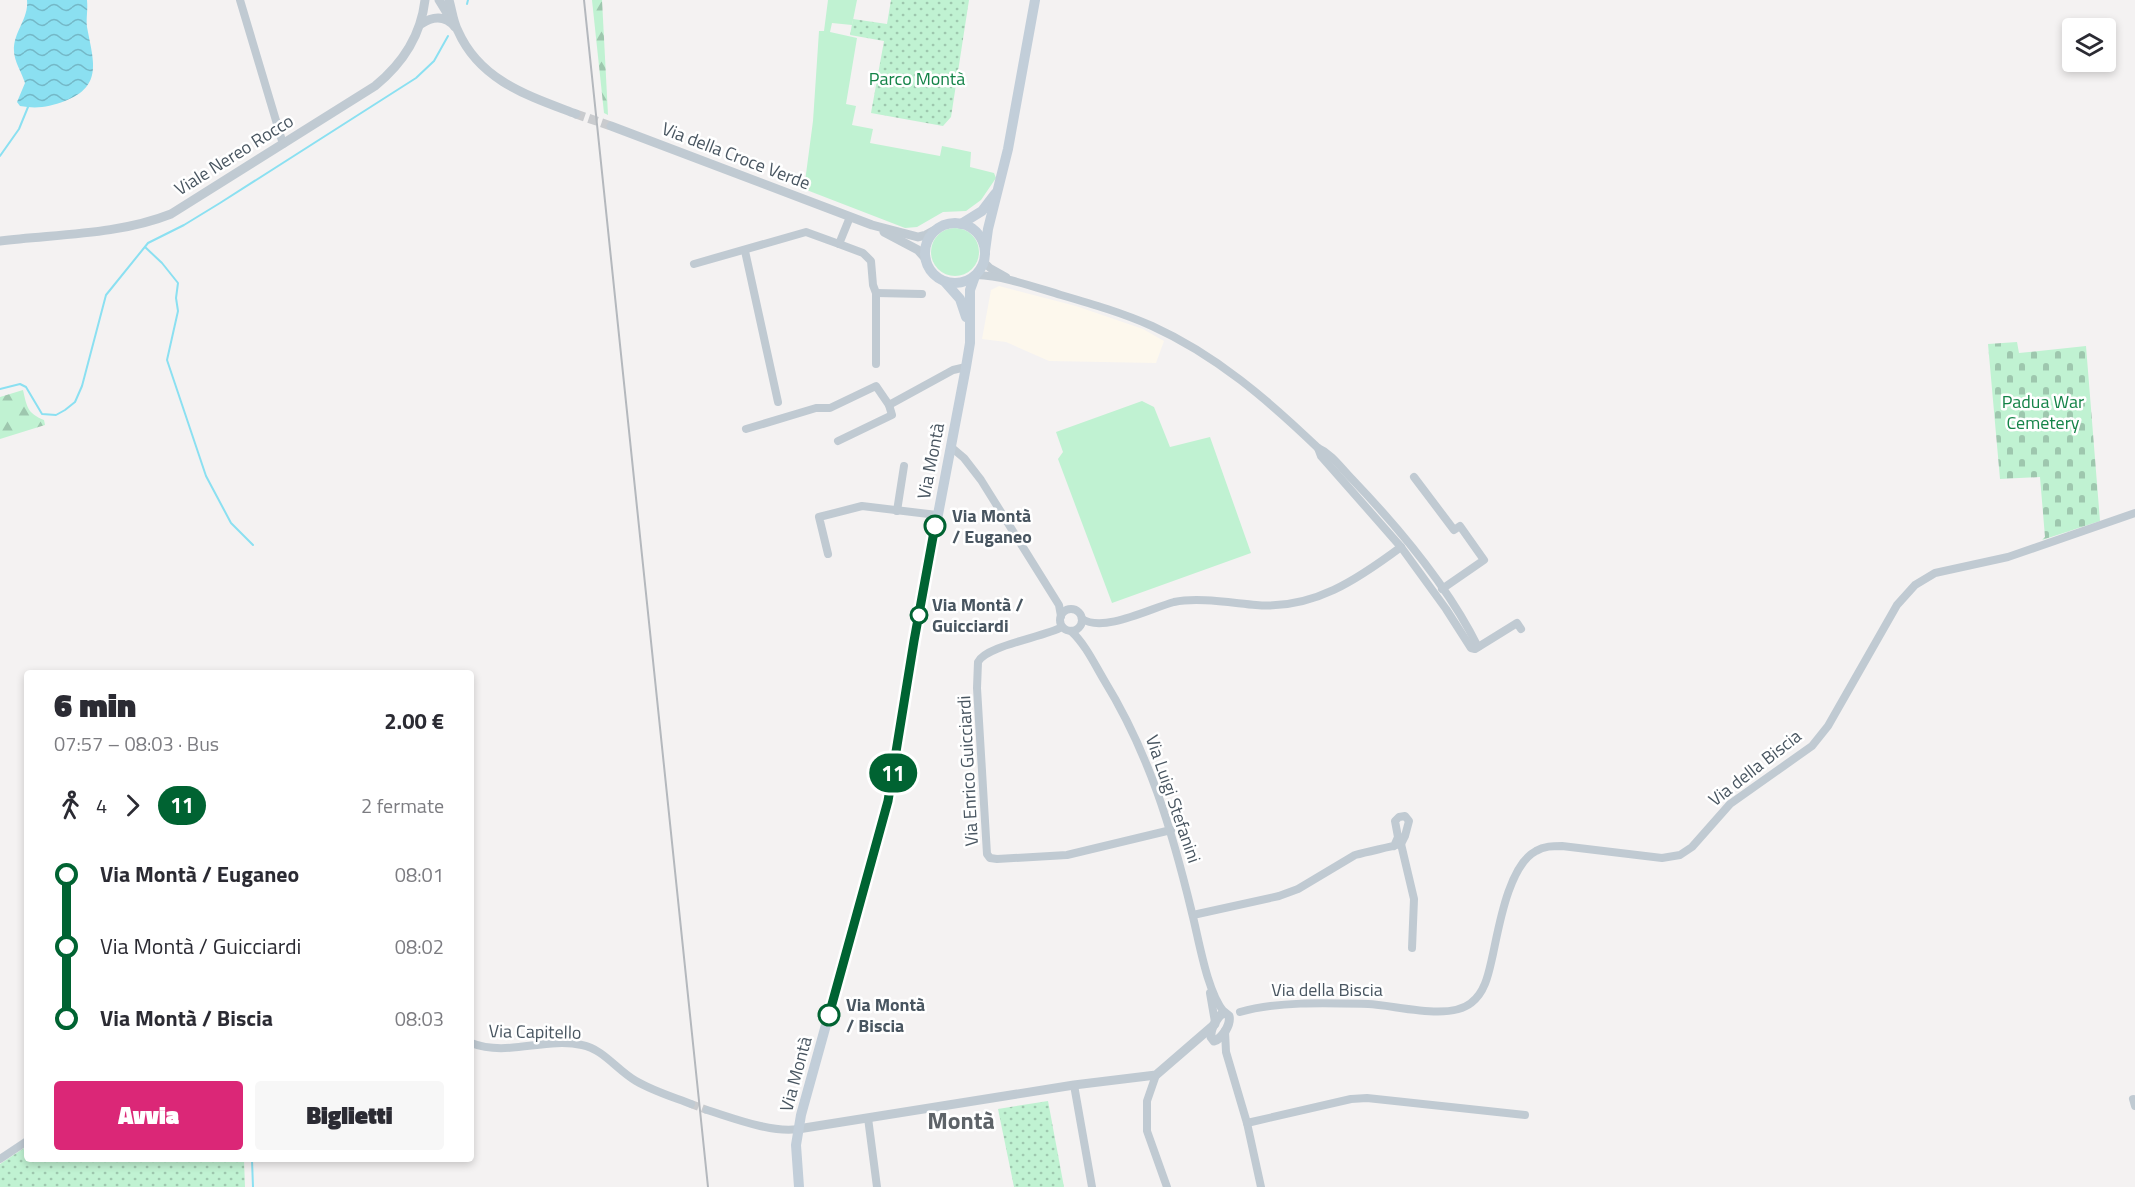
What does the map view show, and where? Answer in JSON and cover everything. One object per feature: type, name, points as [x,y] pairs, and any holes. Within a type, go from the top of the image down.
[{"type":"main road","name":"Via Montà","points":[[799,1187],[796,1145],[798,1129],[888,801],[914,641],[966,367],[970,338],[970,290],[985,256],[988,229],[1001,184],[1035,0]]},
{"type":"main road","name":"Via Montà","points":[[937,229],[952,223],[961,224],[982,211],[1001,184]]},
{"type":"main road","points":[[961,224],[975,230],[984,243],[985,256]]},
{"type":"main road","points":[[926,259],[926,246],[937,229]]},
{"type":"main road","name":"Via Montà","points":[[926,259],[929,269],[960,299],[970,338]]},
{"type":"main road","points":[[945,282],[961,283],[976,276]]},
{"type":"street","points":[[240,0],[283,144]]},
{"type":"street","name":"Viale Nereo Rocco","points":[[0,241],[106,230],[148,223],[171,214],[375,86],[402,59],[421,24],[425,0]]},
{"type":"street","points":[[439,0],[471,52],[500,80],[516,91],[576,114]]},
{"type":"street","points":[[449,0],[454,26]]},
{"type":"street","points":[[421,24],[429,18],[437,17],[445,18],[454,26]]},
{"type":"street","name":"Via della Croce Verde","points":[[611,126],[872,225],[918,237],[926,236],[937,229]]},
{"type":"street","points":[[839,244],[850,218]]},
{"type":"street","name":"Via della Croce Verde","points":[[872,225],[918,250],[926,259]]},
{"type":"street","points":[[694,264],[806,232],[863,253],[871,261],[876,293],[876,364]]},
{"type":"street","points":[[745,251],[778,402]]},
{"type":"street","points":[[985,256],[990,268],[1016,282]]},
{"type":"street","points":[[976,276],[1016,282],[1130,317],[1188,345],[1224,367],[1276,409],[1318,448],[1326,452],[1387,518],[1442,589],[1477,648]]},
{"type":"street","points":[[876,293],[922,294]]},
{"type":"street","points":[[890,405],[953,370],[966,367]]},
{"type":"street","points":[[747,429],[816,408],[830,408],[876,386],[890,405],[892,416],[838,441]]},
{"type":"street","points":[[951,447],[964,458],[981,480],[1064,613],[1062,627]]},
{"type":"street","points":[[1318,448],[1321,456],[1401,547],[1469,645],[1477,648]]},
{"type":"street","points":[[897,511],[904,466]]},
{"type":"street","points":[[1414,477],[1454,530],[1460,526],[1484,560],[1442,589],[1441,595],[1446,601],[1446,609]]},
{"type":"street","points":[[828,554],[819,517],[862,506],[937,515]]},
{"type":"street","name":"Via della Biscia","points":[[1227,1015],[1225,1031],[1221,1037],[1213,1040],[1210,1034],[1219,1016],[1255,1008],[1282,1005],[1370,1004],[1437,1011],[1464,1008],[1475,1000],[1485,982],[1515,876],[1524,860],[1534,851],[1546,846],[1562,846],[1662,858],[1680,855],[1692,847],[1730,804],[1795,759],[1816,740],[1836,714],[1897,605],[1915,585],[1935,573],[2008,557],[2135,513]]},
{"type":"street","points":[[1387,518],[1389,527],[1399,538],[1401,547],[1418,557]]},
{"type":"street","points":[[1082,622],[1098,624],[1149,612],[1180,601],[1274,606],[1296,603],[1338,590],[1401,547]]},
{"type":"street","points":[[1428,584],[1442,589]]},
{"type":"street","points":[[1064,613],[1076,610],[1082,622]]},
{"type":"street","points":[[1071,631],[1076,630],[1082,622]]},
{"type":"street","name":"Via Luigi Stefanini","points":[[1082,622],[1083,645]]},
{"type":"street","points":[[1477,648],[1517,623],[1521,629]]},
{"type":"street","name":"Via Luigi Stefanini","points":[[1062,627],[1071,631],[1083,645],[1123,711],[1138,741],[1171,830],[1216,999],[1227,1015]]},
{"type":"street","name":"Via Enrico Guicciardi","points":[[1062,627],[990,651],[979,658],[977,688],[987,854],[990,858],[997,859],[1067,855],[1171,830]]},
{"type":"street","points":[[1193,915],[1279,896],[1298,889],[1355,855],[1398,845],[1414,899],[1412,948]]},
{"type":"street","name":"Via Luigi Stefanini","points":[[1208,974],[1215,1024]]},
{"type":"street","name":"Via della Biscia","points":[[1156,1075],[1215,1024]]},
{"type":"street","points":[[1225,1031],[1226,1052],[1247,1123],[1261,1187]]},
{"type":"street","points":[[1192,1043],[1213,1040],[1226,1052]]},
{"type":"street","name":"Via Capitello","points":[[474,1044],[491,1048],[562,1043],[585,1046],[599,1052],[634,1080],[691,1104]]},
{"type":"street","points":[[707,1110],[762,1125],[798,1129],[1074,1085],[1156,1075],[1147,1101],[1147,1131],[1167,1187]]},
{"type":"street","points":[[1074,1085],[1092,1187]]},
{"type":"street","points":[[1247,1123],[1351,1099],[1375,1099],[1524,1116]]},
{"type":"street","points":[[868,1118],[877,1187]]},
{"type":"street","points":[[0,1159],[24,1143]]},
{"type":"shaded area","points":[[999,286],[1076,306],[1143,329],[1164,341],[1156,363],[1049,361],[1006,342],[982,339],[991,290]]},
{"type":"green space","points":[[592,0],[602,0],[608,115],[604,113]]},
{"type":"green space","points":[[828,0],[857,0],[852,25],[832,23],[830,32],[857,38],[846,104],[856,106],[852,125],[873,129],[870,143],[940,156],[942,146],[971,152],[970,167],[994,173],[996,178],[981,200],[966,211],[943,212],[917,227],[905,228],[804,189],[813,121],[819,31],[824,31]]},
{"type":"green space","name":"Parco Montà","points":[[891,0],[969,0],[951,117],[943,126],[871,113],[884,41],[850,35],[853,19],[887,24]]},
{"type":"green space","points":[[955,228],[972,235],[979,252],[972,269],[955,276],[938,269],[931,252],[938,235]]},
{"type":"green space","name":"Padua War Cemetery","points":[[2017,342],[2019,353],[2086,346],[2100,521],[2042,540],[2045,537],[2040,477],[2000,479],[1988,344]]},
{"type":"green space","points":[[23,390],[29,409],[34,415],[44,420],[45,425],[0,439],[0,397]]},
{"type":"green space","points":[[1142,401],[1154,407],[1170,447],[1210,437],[1251,553],[1112,603],[1058,459],[1063,452],[1056,432]]},
{"type":"green space","points":[[1048,1101],[1064,1187],[1014,1187],[998,1109]]},
{"type":"green space","points":[[24,1148],[24,1162],[244,1162],[245,1187],[0,1187],[0,1164]]},
{"type":"water","points":[[27,0],[87,0],[87,27],[93,61],[91,80],[86,88],[77,95],[48,106],[26,107],[20,106],[17,102],[25,83],[15,59],[14,44],[26,13]]},
{"type":"waterway","points":[[467,4],[468,0]]},
{"type":"waterway","points":[[0,389],[20,384],[26,387],[42,414],[56,415],[65,410],[75,402],[82,386],[106,295],[148,243],[220,203],[416,78],[434,61],[448,36]]},
{"type":"waterway","points":[[0,156],[19,129],[28,107]]},
{"type":"waterway","points":[[145,247],[178,283],[176,298],[178,311],[167,360],[206,476],[231,523],[253,545]]},
{"type":"waterway","points":[[252,1162],[253,1187]]},
{"type":"tunnel","points":[[576,114],[611,126]]},
{"type":"tunnel","points":[[691,1104],[707,1110]]},
{"type":"railway","points":[[584,0],[708,1187]]},
{"type":"bus line","name":"11","points":[[829,1015],[888,801],[935,526]]},
{"type":"place","name":"Via Montà / Euganeo","points":[[935,526]]},
{"type":"place","name":"Via Montà / Guicciardi","points":[[919,615]]},
{"type":"place","name":"Via Montà / Biscia","points":[[829,1015]]},
{"type":"district","name":"Montà","points":[[961,1121]]}]
